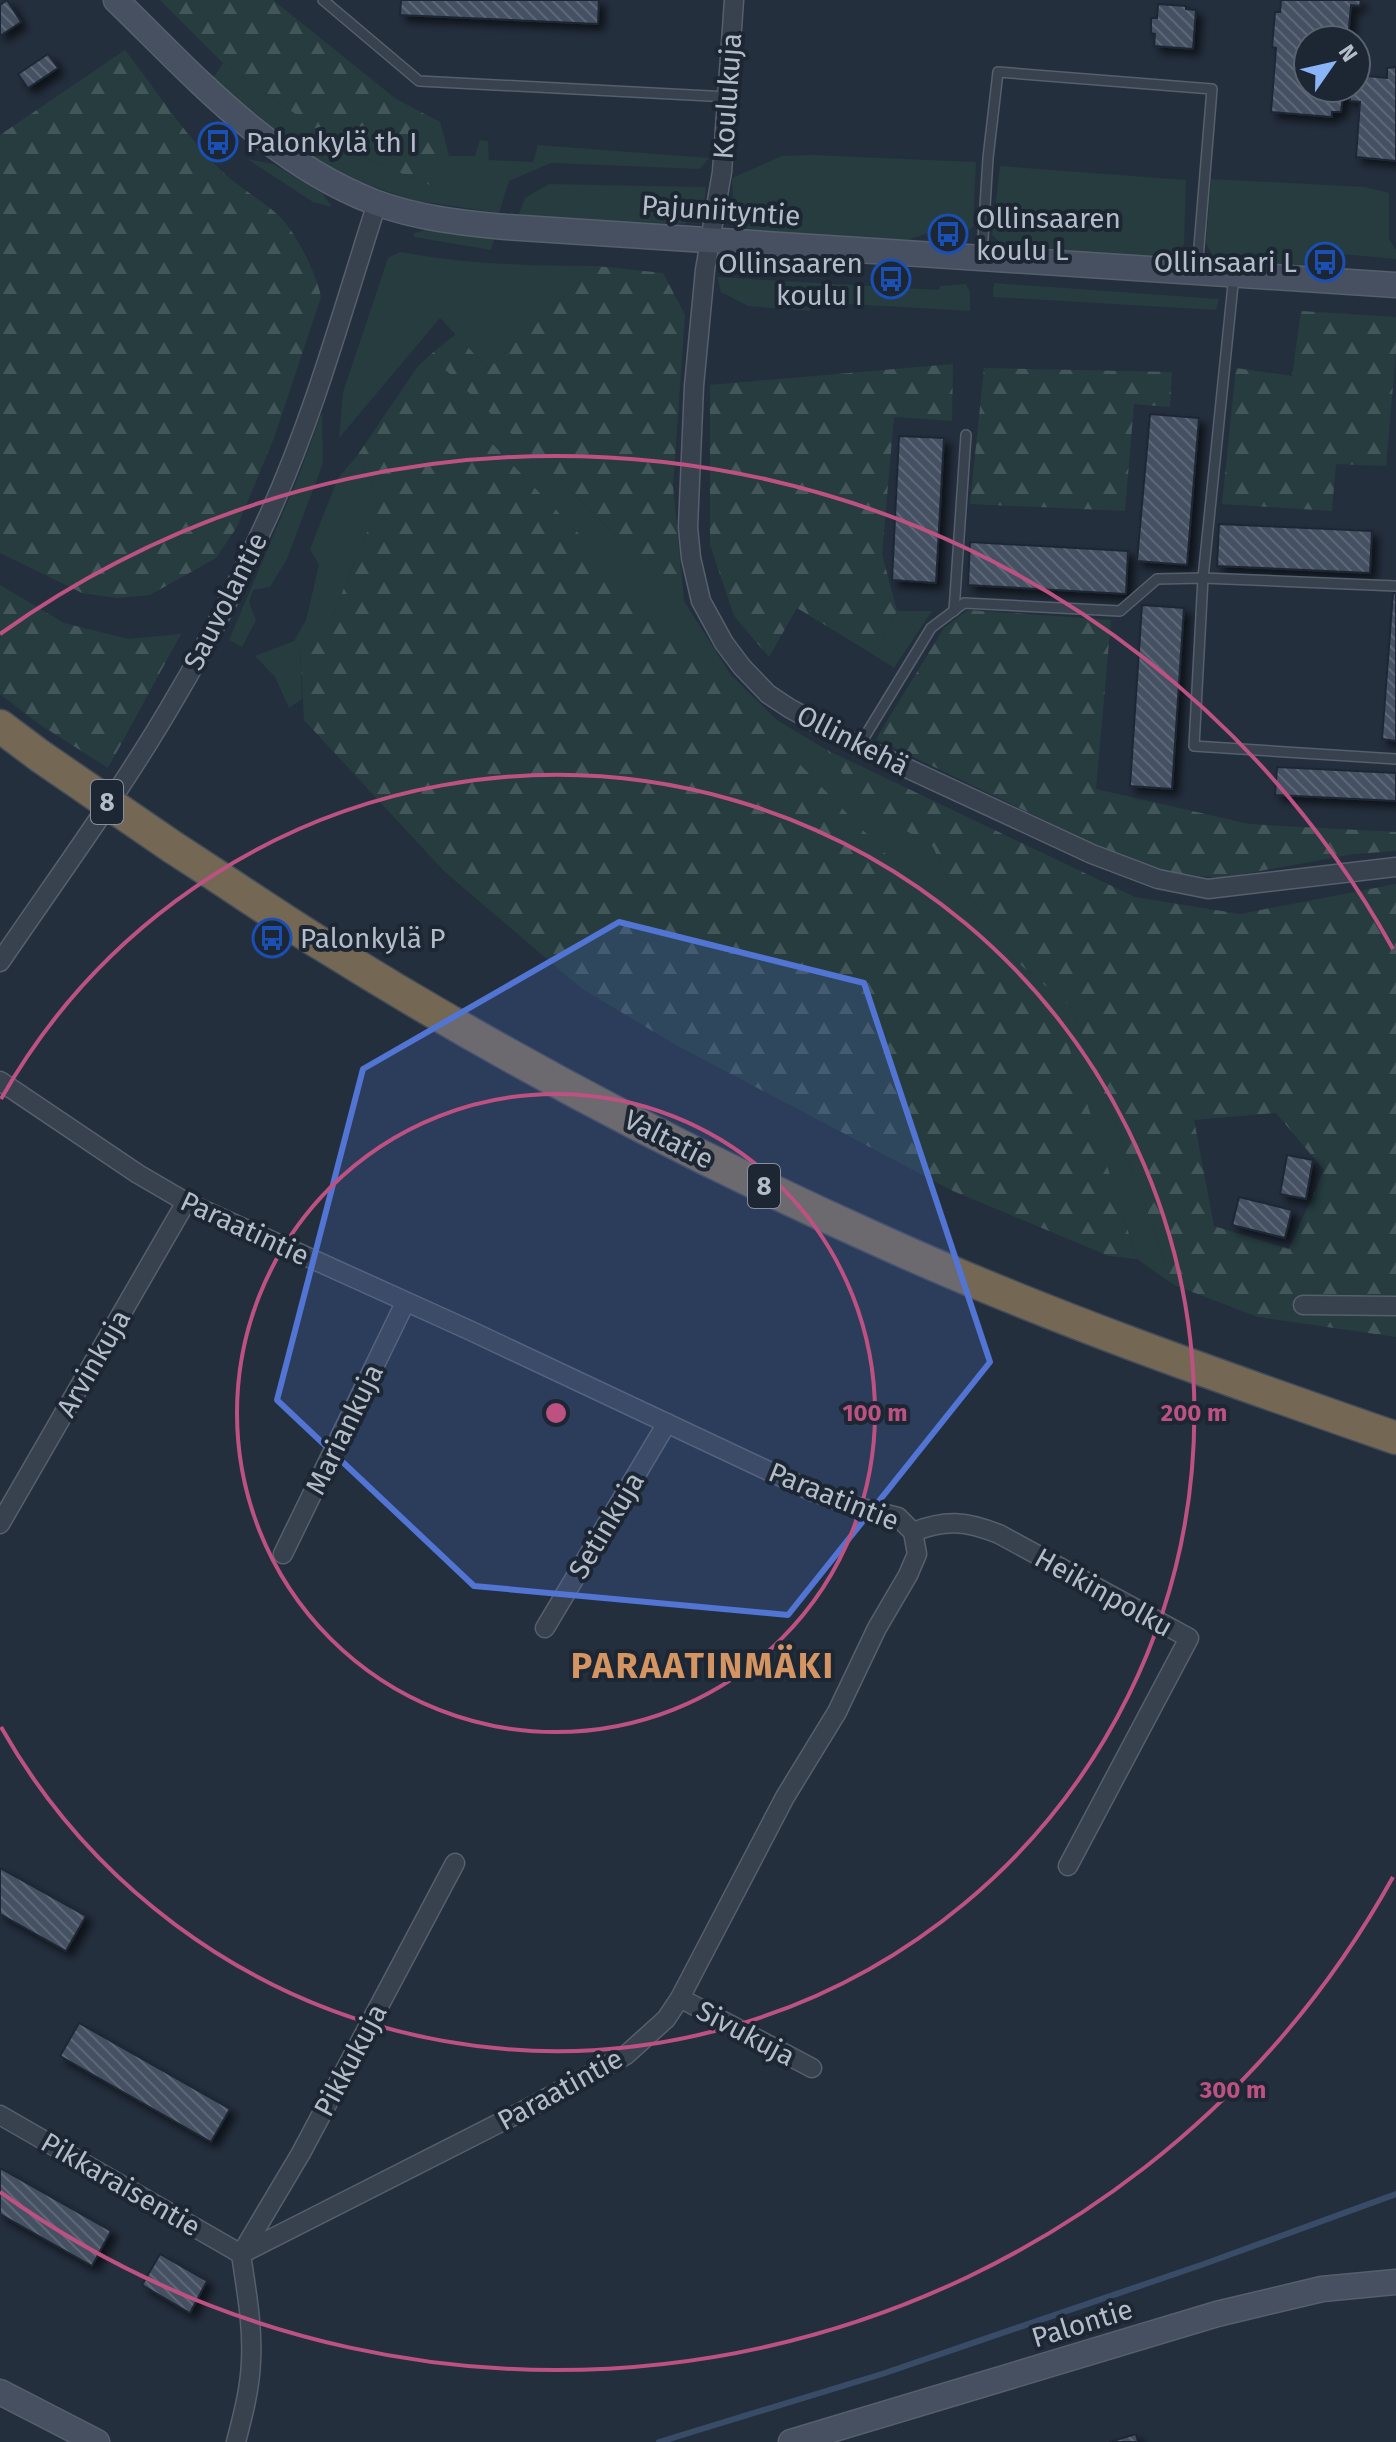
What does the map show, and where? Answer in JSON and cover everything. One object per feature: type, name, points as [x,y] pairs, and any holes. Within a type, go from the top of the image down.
[{"type":"highway","name":"Valtatie","points":[[0,726],[174,848],[324,946],[583,1095],[750,1180],[886,1244],[1229,1380],[1396,1438]]},
{"type":"street","name":"Pajuniityntie","points":[[116,0],[212,94],[282,152],[353,193],[419,215],[476,224],[1396,285]]},
{"type":"street","name":"Koulukuja","points":[[710,239],[722,172],[734,0]]},
{"type":"street","name":"Sauvolantie","points":[[0,962],[132,767],[209,638],[297,449],[377,203]]},
{"type":"street","name":"Ollinkehä","points":[[710,239],[696,372],[688,498],[691,558],[701,601],[724,643],[762,688],[789,708],[859,746],[1092,854],[1132,871],[1181,886],[1208,889],[1244,886],[1396,867]]},
{"type":"street","name":"Paraatintie","points":[[0,1081],[138,1174],[186,1202],[469,1330],[811,1491],[898,1517],[913,1532],[917,1554],[908,1575],[877,1628],[837,1712],[785,1797],[680,1998],[666,2019],[626,2055],[523,2111],[241,2254]]},
{"type":"street","name":"Arvinkuja","points":[[0,1524],[186,1202]]},
{"type":"street","name":"Mariankuja","points":[[283,1554],[405,1303]]},
{"type":"street","points":[[1303,1305],[1396,1306]]},
{"type":"street","name":"Setinkuja","points":[[545,1628],[667,1423]]},
{"type":"street","name":"Heikinpolku","points":[[913,1532],[953,1522],[980,1526],[1189,1638],[1068,1866]]},
{"type":"street","name":"Pikkukuja","points":[[241,2254],[301,2153],[455,1863]]},
{"type":"street","name":"Sivukuja","points":[[680,1998],[812,2068]]},
{"type":"street","name":"Pikkaraisentie","points":[[0,2115],[241,2254]]},
{"type":"street","points":[[236,2442],[251,2359],[241,2254]]},
{"type":"street","name":"Palontie","points":[[791,2442],[1217,2314],[1322,2289],[1396,2282]]},
{"type":"street","points":[[0,2392],[97,2442]]},
{"type":"lane","points":[[323,0],[419,81],[729,97]]},
{"type":"lane","points":[[982,258],[988,158],[998,72],[1212,89],[1197,272]]},
{"type":"lane","points":[[1234,275],[1203,578],[1194,746],[1396,759]]},
{"type":"lane","points":[[954,611],[966,435]]},
{"type":"lane","points":[[859,746],[931,628],[964,603],[1120,611],[1157,579],[1396,586]]},
{"type":"highlighted area","points":[[619,922],[864,983],[990,1362],[788,1615],[474,1586],[277,1400],[363,1069]]},
{"type":"green space","points":[[160,0],[273,0],[396,99],[440,122],[449,156],[432,186],[348,151],[223,63]]},
{"type":"green space","points":[[125,50],[211,160],[286,223],[305,254],[321,297],[274,438],[237,527],[216,558],[150,595],[117,598],[82,593],[0,553],[0,135]]},
{"type":"green space","points":[[223,63],[348,151],[432,186],[449,156],[475,156],[480,140],[488,141],[489,160],[533,162],[538,145],[709,158],[700,169],[551,163],[509,181],[499,213],[411,200],[341,175],[273,133],[213,78]]},
{"type":"green space","points":[[782,156],[976,162],[973,227],[965,234],[942,228],[908,240],[745,230],[734,221],[732,178]]},
{"type":"green space","points":[[247,159],[273,164],[322,193],[332,207],[313,202]]},
{"type":"green space","points":[[1000,166],[1186,180],[1184,245],[1164,258],[1005,247],[992,235]]},
{"type":"green space","points":[[1211,179],[1365,187],[1389,193],[1389,239],[1396,250],[1396,259],[1331,253],[1302,266],[1224,261],[1212,255],[1206,243]]},
{"type":"green space","points":[[549,184],[706,187],[701,209],[684,224],[518,216],[525,198]]},
{"type":"green space","points":[[429,229],[494,239],[491,250],[414,237],[414,233]]},
{"type":"green space","points":[[400,252],[498,264],[596,266],[488,369],[440,318],[339,438],[343,392],[388,258]]},
{"type":"green space","points":[[596,266],[663,273],[685,315],[673,486],[684,601],[430,355],[456,334],[488,369]]},
{"type":"green space","points":[[717,277],[939,290],[940,286],[966,284],[970,292],[970,311],[812,302],[810,311],[748,306],[721,292]]},
{"type":"green space","points":[[994,283],[1219,299],[1216,310],[993,297]]},
{"type":"green space","points":[[1301,311],[1396,317],[1386,466],[1336,464],[1332,511],[1222,504],[1236,368],[1292,376]]},
{"type":"green space","points":[[430,355],[684,601],[731,675],[777,720],[827,750],[863,805],[933,847],[952,889],[972,899],[1012,958],[1073,1009],[1174,1285],[1137,1259],[1067,1044],[418,366]]},
{"type":"green space","points":[[953,364],[952,421],[894,417],[882,554],[897,611],[874,655],[797,608],[769,657],[734,616],[710,545],[710,385]]},
{"type":"green space","points":[[418,366],[1068,1044],[1137,1259],[1109,1256],[953,1191],[674,1044],[581,988],[445,872],[304,720],[300,644],[329,624],[380,501],[357,456]]},
{"type":"green space","points":[[984,368],[1172,372],[1170,407],[1134,404],[1125,511],[970,504]]},
{"type":"green space","points":[[322,412],[323,463],[287,559],[270,587],[253,590],[249,602],[256,620],[242,647],[229,640],[299,475]]},
{"type":"green space","points":[[357,456],[380,501],[329,624],[300,644],[302,699],[289,708],[275,677],[255,656],[294,641],[306,620],[319,565],[310,549],[338,478]]},
{"type":"green space","points":[[0,585],[64,623],[128,639],[181,634],[108,768],[39,724],[0,694]]},
{"type":"green space","points":[[968,610],[1111,620],[1096,789],[1249,824],[1396,832],[1396,851],[1354,854],[1221,878],[1167,873],[1090,842],[876,739],[944,628]]},
{"type":"green space","points":[[897,611],[932,611],[894,668],[874,655]]},
{"type":"green space","points":[[827,750],[1135,897],[1240,914],[1396,884],[1396,1337],[1258,1317],[1174,1285],[1073,1009],[1012,958],[972,899],[952,889],[933,847],[863,805]],"holes":[[[1276,1113],[1324,1170],[1289,1249],[1214,1226],[1194,1120]]]},
{"type":"building","points":[[7,0],[21,22],[0,36],[0,5]]},
{"type":"building","points":[[401,0],[599,0],[598,24],[400,15]]},
{"type":"building","points":[[1281,0],[1361,0],[1360,6],[1351,5],[1349,24],[1292,24],[1292,104],[1342,104],[1341,112],[1332,112],[1332,117],[1271,112],[1276,48],[1272,47],[1275,12],[1280,12]]},
{"type":"building","points":[[1158,4],[1196,10],[1193,49],[1154,46],[1151,18],[1157,18]]},
{"type":"building","points":[[48,54],[58,68],[28,88],[18,74]]},
{"type":"building","points":[[1396,67],[1396,161],[1356,157],[1360,104],[1372,104],[1372,77],[1387,78],[1387,68]]},
{"type":"building","points":[[1150,414],[1199,418],[1187,565],[1137,561]]},
{"type":"building","points":[[899,436],[944,438],[936,583],[892,580]]},
{"type":"building","points":[[1219,524],[1372,531],[1370,573],[1217,566]]},
{"type":"building","points":[[970,542],[1128,551],[1126,594],[968,585]]},
{"type":"building","points":[[1393,593],[1396,593],[1396,741],[1382,739]]},
{"type":"building","points":[[1142,605],[1184,608],[1172,789],[1130,786]]},
{"type":"building","points":[[1277,767],[1396,773],[1396,801],[1275,795]]},
{"type":"building","points":[[1287,1155],[1313,1160],[1306,1199],[1280,1194]]},
{"type":"building","points":[[1239,1197],[1292,1210],[1285,1238],[1232,1225]]},
{"type":"building","points":[[0,1868],[86,1916],[66,1951],[0,1914]]},
{"type":"building","points":[[79,2023],[230,2109],[211,2142],[60,2056]]},
{"type":"building","points":[[0,2168],[111,2231],[92,2266],[0,2214]]},
{"type":"building","points":[[160,2254],[207,2281],[190,2313],[142,2285]]},
{"type":"building","points":[[1136,2434],[1138,2442],[1109,2442]]},
{"type":"waterway","points":[[659,2442],[882,2374],[1204,2264],[1396,2194]]},
{"type":"place","name":"Palonkylä th I","points":[[218,142]]},
{"type":"place","name":"Ollinsaaren koulu L","points":[[948,234]]},
{"type":"place","name":"Ollinsaari L","points":[[1325,262]]},
{"type":"place","name":"Ollinsaaren koulu I","points":[[891,279]]},
{"type":"place","name":"Palonkylä P","points":[[272,938]]},
{"type":"district","name":"PARAATINMÄKI","points":[[703,1665]]}]
